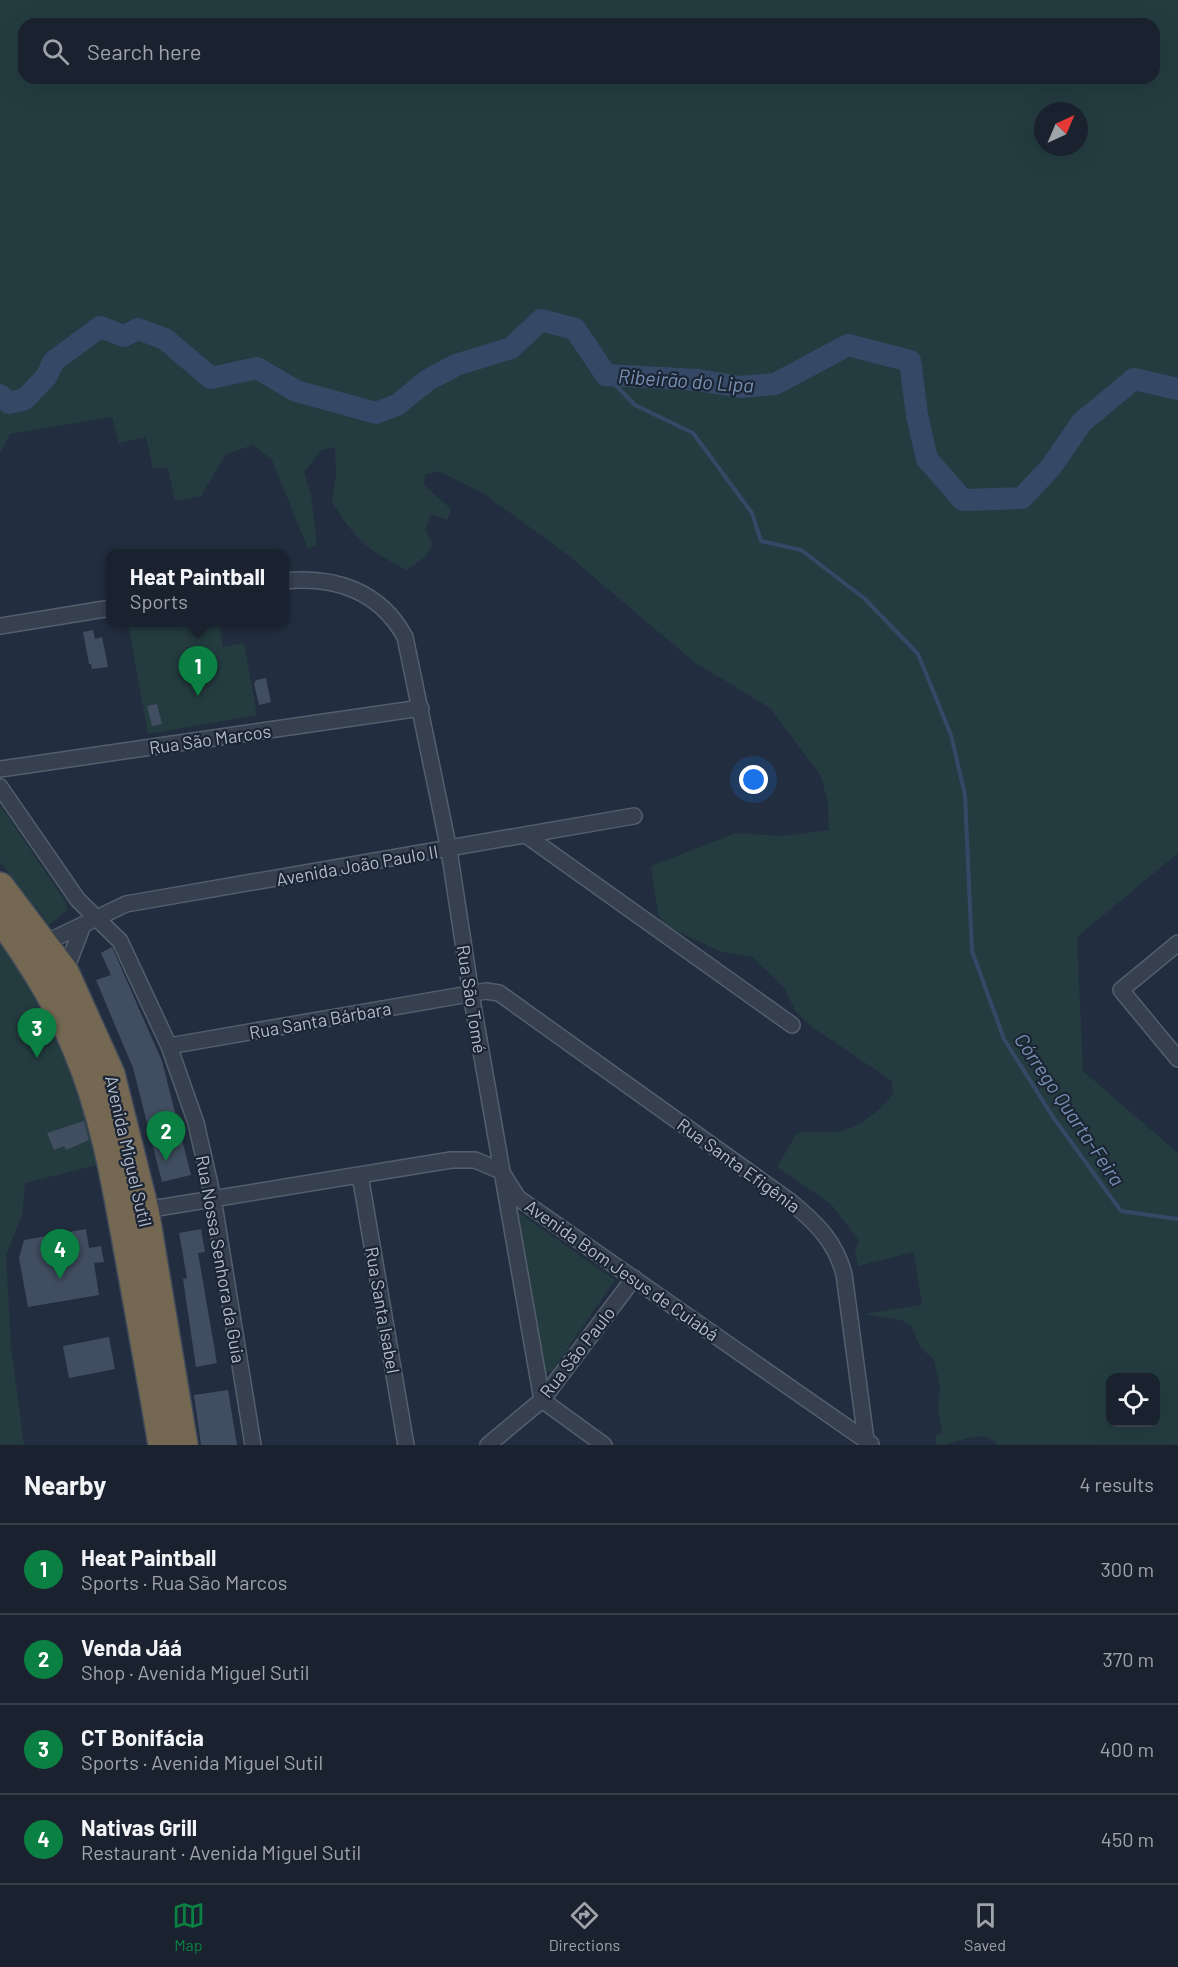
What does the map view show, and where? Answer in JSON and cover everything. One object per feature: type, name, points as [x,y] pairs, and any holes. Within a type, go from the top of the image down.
[{"type":"highway","name":"Avenida Miguel Sutil","points":[[0,886],[65,972],[111,1074],[145,1210],[184,1445]]},
{"type":"highway","name":"Avenida Miguel Sutil","points":[[0,918],[39,975],[60,1013],[98,1108],[120,1212],[162,1445]]},
{"type":"street","name":"Rua São Tomé","points":[[289,580],[334,582],[358,591],[382,607],[395,620],[405,637],[449,850],[471,994],[542,1400]]},
{"type":"street","points":[[0,626],[106,609]]},
{"type":"street","name":"Rua São Marcos","points":[[0,769],[421,708]]},
{"type":"street","name":"Rua Nossa Senhora da Guia","points":[[0,787],[78,900],[98,917],[124,948],[169,1046],[196,1123],[213,1198],[253,1445]]},
{"type":"street","name":"Avenida João Paulo II","points":[[45,943],[126,904],[449,850],[634,816]]},
{"type":"street","points":[[527,836],[792,1025]]},
{"type":"street","points":[[65,972],[83,925]]},
{"type":"street","points":[[1178,943],[1121,990],[1178,1059]]},
{"type":"street","name":"Rua Santa Efigênia","points":[[471,994],[486,991],[499,993],[690,1128],[819,1225],[838,1254],[844,1274],[869,1443]]},
{"type":"street","name":"Rua Santa Bárbara","points":[[169,1046],[471,994]]},
{"type":"street","points":[[145,1210],[451,1160],[475,1160],[501,1171]]},
{"type":"street","name":"Avenida Bom Jesus de Cuiabá","points":[[501,1171],[518,1198],[869,1443]]},
{"type":"street","name":"Rua Santa Isabel","points":[[360,1175],[406,1445]]},
{"type":"street","name":"Rua São Paulo","points":[[488,1445],[542,1400],[634,1278]]},
{"type":"street","points":[[542,1400],[604,1445]]},
{"type":"green space","points":[[0,0],[1178,0],[1178,853],[1077,937],[1083,1071],[1178,1153],[1178,1445],[998,1445],[985,1437],[977,1437],[937,1445],[935,1437],[942,1432],[938,1410],[940,1387],[934,1360],[920,1347],[912,1327],[901,1320],[864,1314],[922,1305],[914,1252],[858,1266],[855,1252],[859,1241],[831,1204],[777,1167],[797,1133],[835,1132],[852,1127],[868,1118],[893,1093],[892,1081],[809,1025],[795,1010],[784,987],[752,957],[722,952],[666,926],[658,914],[651,866],[736,833],[782,836],[829,830],[828,804],[821,776],[770,708],[694,662],[569,556],[483,493],[445,474],[437,471],[425,475],[424,485],[451,509],[447,520],[431,514],[425,530],[433,545],[425,557],[407,570],[364,543],[348,526],[332,502],[336,475],[335,447],[321,450],[304,472],[311,495],[317,545],[308,549],[272,460],[253,445],[226,454],[201,496],[175,501],[168,468],[153,468],[146,437],[119,443],[112,417],[10,434],[0,453]]},
{"type":"green space","points":[[129,627],[220,627],[223,647],[244,643],[257,715],[148,734]]},
{"type":"green space","points":[[0,805],[66,902],[67,910],[49,925],[0,862]]},
{"type":"green space","points":[[0,930],[59,1021],[105,1163],[25,1183],[22,1215],[6,1255],[11,1347],[24,1445],[0,1445]]},
{"type":"green space","points":[[519,1213],[615,1280],[552,1371],[545,1372],[512,1219]]},
{"type":"building","points":[[93,630],[95,639],[102,637],[108,667],[92,669],[89,664],[83,632]]},
{"type":"building","points":[[266,678],[271,702],[259,705],[254,684],[256,680]]},
{"type":"building","points":[[157,704],[162,724],[152,726],[147,706]]},
{"type":"building","points":[[112,947],[162,1061],[191,1175],[162,1182],[133,1068],[96,980],[111,975],[101,953]]},
{"type":"building","points":[[84,1121],[89,1140],[66,1150],[64,1146],[54,1150],[47,1133]]},
{"type":"building","points":[[86,1229],[89,1248],[101,1246],[104,1262],[94,1263],[99,1295],[28,1307],[19,1258],[24,1240]]},
{"type":"building","points":[[201,1229],[205,1252],[198,1253],[217,1363],[196,1367],[183,1279],[187,1278],[179,1233]]},
{"type":"building","points":[[109,1337],[115,1369],[69,1378],[63,1346]]},
{"type":"building","points":[[228,1390],[237,1445],[201,1445],[194,1395]]},
{"type":"waterway","name":"Ribeirão do Lipa","points":[[0,395],[9,403],[25,399],[46,377],[54,361],[100,327],[124,336],[138,329],[165,339],[211,378],[257,368],[296,391],[376,413],[397,405],[428,380],[456,365],[511,348],[541,320],[575,329],[606,375],[698,380],[741,387],[775,384],[848,345],[910,361],[917,415],[927,459],[963,500],[1022,498],[1051,467],[1082,422],[1134,379],[1178,389]]},
{"type":"waterway","name":"Córrego Quarta-Feira","points":[[606,375],[635,405],[693,433],[752,513],[761,541],[801,550],[864,598],[918,654],[951,735],[965,795],[972,951],[1004,1039],[1053,1117],[1121,1211],[1178,1219]]},
{"type":"place","name":"Heat Paintball","points":[[198,696]]},
{"type":"place","name":"CT Bonifácia","points":[[37,1058]]},
{"type":"place","name":"Venda Jáá","points":[[166,1161]]},
{"type":"place","name":"Nativas Grill","points":[[60,1279]]}]
